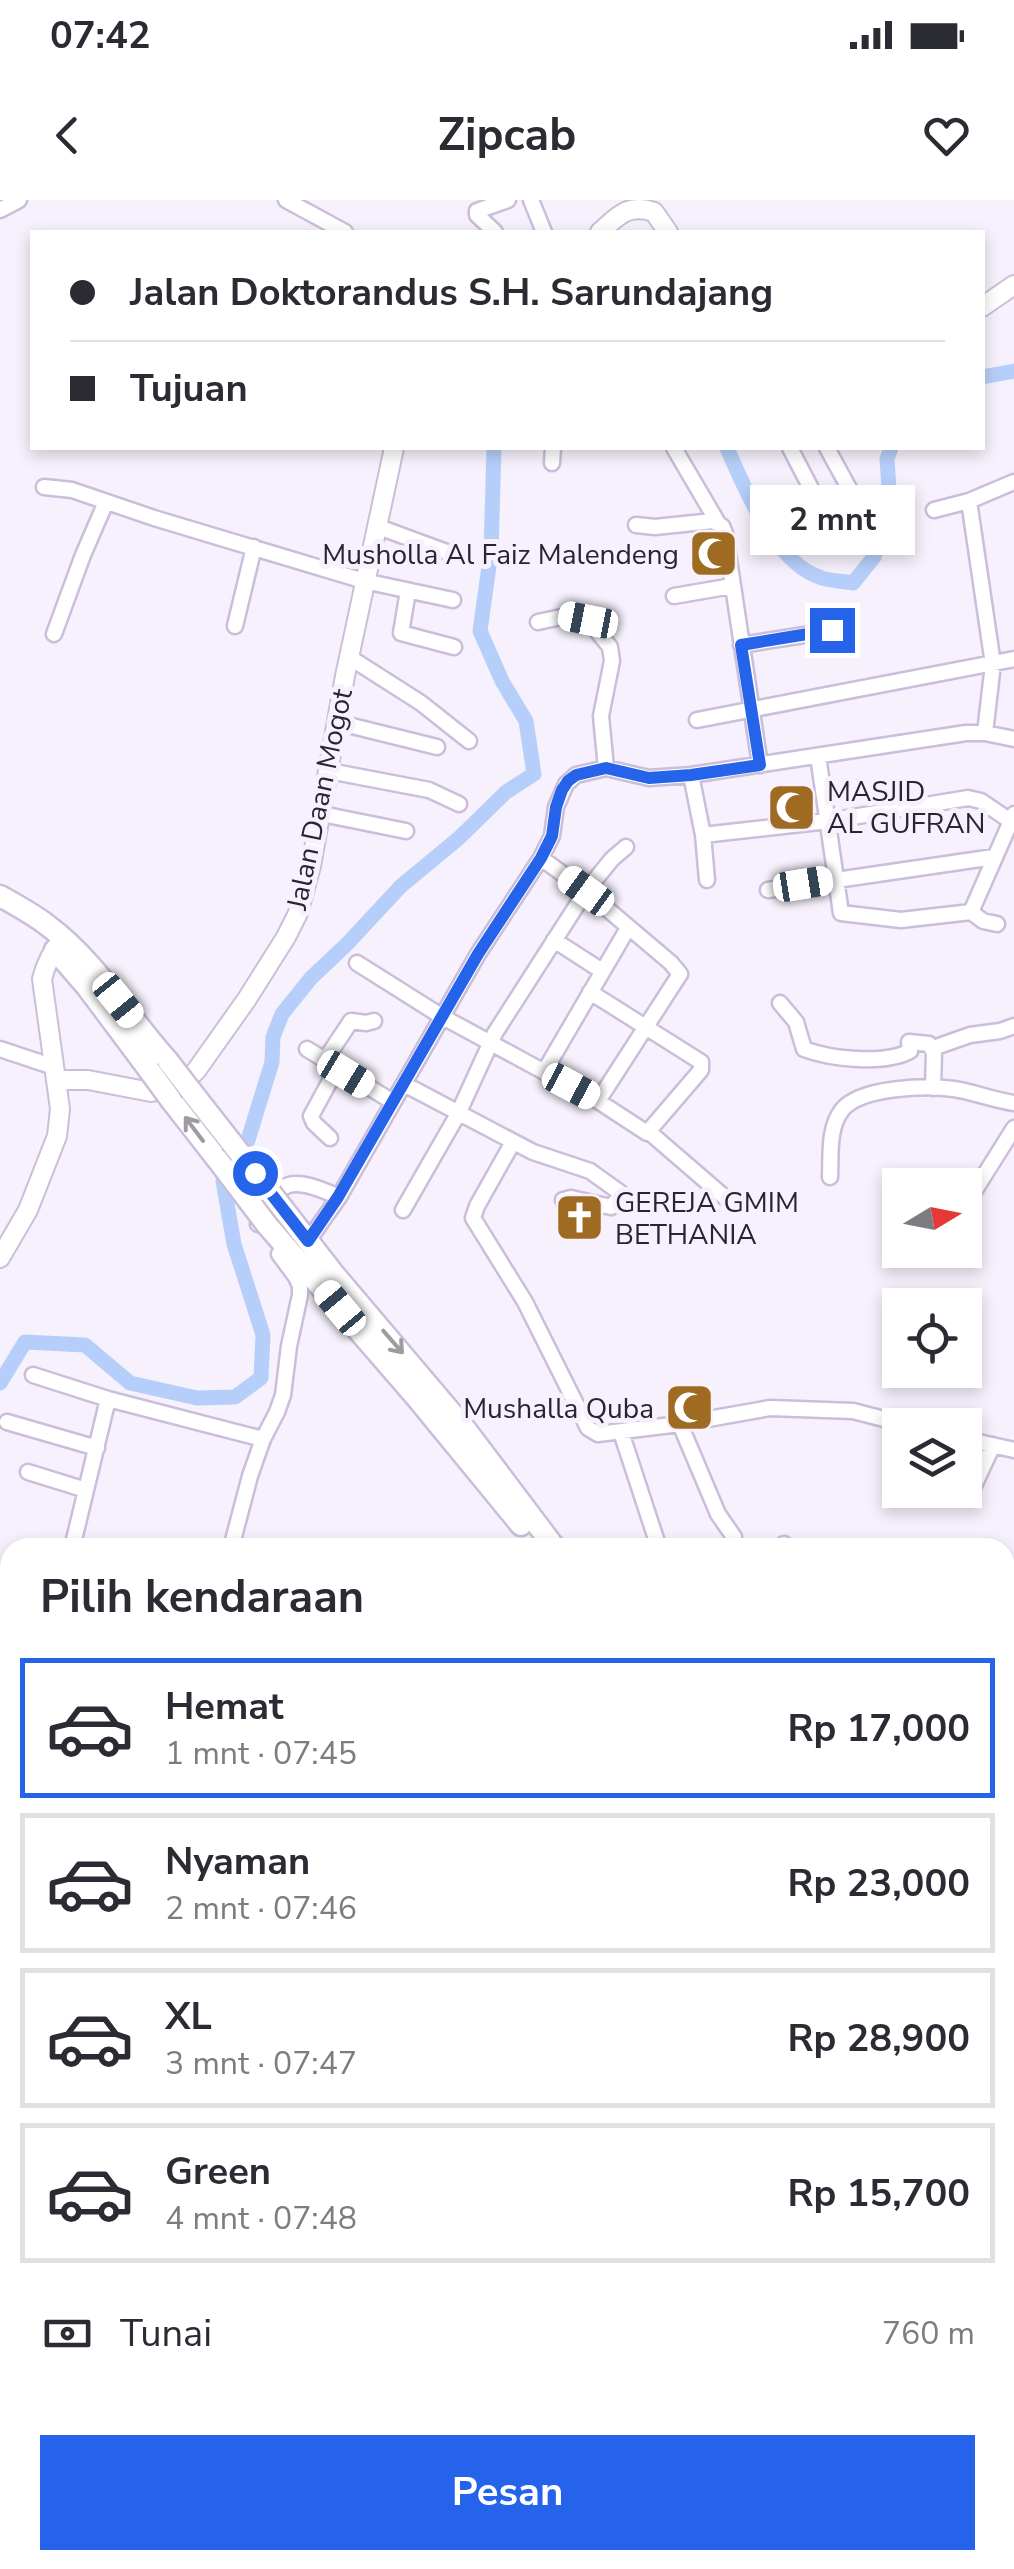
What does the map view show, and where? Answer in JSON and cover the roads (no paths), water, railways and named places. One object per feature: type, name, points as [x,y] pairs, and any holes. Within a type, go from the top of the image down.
[{"type":"highway","points":[[0,896],[48,925],[87,987],[284,1210],[332,1274],[466,1430],[547,1538]]},
{"type":"highway","points":[[0,908],[59,944]]},
{"type":"highway","points":[[159,1066],[267,1225],[416,1397],[530,1538]]},
{"type":"main road","points":[[602,230],[628,209],[652,206],[667,230]]},
{"type":"main road","points":[[985,304],[1014,285]]},
{"type":"main road","name":"Jalan Daan Mogot","points":[[55,1073],[151,1092],[174,1088],[191,1077],[248,999],[298,913],[322,814],[336,722],[394,450]]},
{"type":"main road","points":[[59,944],[42,979],[60,1109]]},
{"type":"main road","points":[[0,1258],[42,1177],[57,1136],[66,1092],[88,1080]]},
{"type":"street","points":[[0,210],[20,200]]},
{"type":"street","points":[[286,200],[341,230]]},
{"type":"street","points":[[494,230],[477,211],[508,200]]},
{"type":"street","points":[[531,200],[543,230]]},
{"type":"street","points":[[675,450],[725,533],[760,765]]},
{"type":"street","points":[[791,450],[830,526]]},
{"type":"street","points":[[828,450],[850,490]]},
{"type":"street","points":[[934,510],[969,501],[1014,482]]},
{"type":"street","points":[[44,487],[72,490],[364,581],[453,600]]},
{"type":"street","points":[[969,501],[993,664],[986,733]]},
{"type":"street","points":[[54,634],[106,502]]},
{"type":"street","points":[[636,526],[718,523]]},
{"type":"street","points":[[376,526],[452,554]]},
{"type":"street","points":[[235,626],[254,548]]},
{"type":"street","points":[[674,596],[732,586]]},
{"type":"street","points":[[408,591],[401,633],[454,647]]},
{"type":"street","points":[[538,622],[566,616],[588,620],[610,647],[612,660],[601,716],[606,768]]},
{"type":"street","points":[[741,645],[849,628]]},
{"type":"street","points":[[349,657],[420,703],[469,741]]},
{"type":"street","points":[[697,720],[1014,660]]},
{"type":"street","points":[[336,722],[437,747]]},
{"type":"street","points":[[308,1241],[338,1197],[492,932],[541,858],[552,836],[556,807],[566,784],[576,775],[606,768],[649,778],[691,775],[956,734],[986,733],[1014,739]]},
{"type":"street","points":[[818,756],[840,910],[844,914],[900,920],[971,912],[996,924]]},
{"type":"street","points":[[329,771],[429,790],[459,804]]},
{"type":"street","points":[[691,775],[707,880]]},
{"type":"street","points":[[702,836],[968,798],[981,801],[1012,817],[971,912]]},
{"type":"street","points":[[322,814],[406,832]]},
{"type":"street","points":[[402,1210],[458,1114],[495,1033],[586,891],[626,847]]},
{"type":"street","points":[[768,890],[994,856]]},
{"type":"street","points":[[541,858],[586,891],[680,974],[598,1101]]},
{"type":"street","points":[[544,1072],[628,928]]},
{"type":"street","points":[[554,940],[602,971]]},
{"type":"street","points":[[358,963],[441,1016],[598,1101],[645,1134],[681,1096],[702,1065],[590,992]]},
{"type":"street","points":[[780,1003],[796,1022],[804,1049],[824,1056],[902,1055],[910,1051],[909,1042],[927,1043],[933,1048]]},
{"type":"street","points":[[330,1138],[311,1116],[351,1021],[374,1020]]},
{"type":"street","points":[[933,1048],[1014,1026]]},
{"type":"street","points":[[933,1048],[933,1088]]},
{"type":"street","points":[[0,1049],[55,1073]]},
{"type":"street","points":[[308,1049],[393,1102]]},
{"type":"street","points":[[404,1084],[540,1155],[590,1171],[622,1194],[611,1207],[571,1198],[563,1200]]},
{"type":"street","points":[[830,1177],[831,1139],[838,1118],[859,1097],[933,1088],[959,1090],[1014,1104]]},
{"type":"street","points":[[982,1179],[1014,1128]]},
{"type":"street","points":[[649,1132],[729,1201]]},
{"type":"street","points":[[513,1142],[472,1218],[524,1302],[588,1428],[598,1434],[621,1432],[748,1410],[819,1408],[882,1418]]},
{"type":"street","points":[[234,1538],[250,1476],[282,1395],[300,1286],[258,1223],[276,1191],[287,1185],[306,1186],[338,1197]]},
{"type":"street","points":[[293,1327],[314,1279]]},
{"type":"street","points":[[33,1374],[108,1399],[263,1438]]},
{"type":"street","points":[[74,1538],[108,1399]]},
{"type":"street","points":[[8,1422],[97,1448]]},
{"type":"street","points":[[680,1424],[718,1514],[734,1537]]},
{"type":"street","points":[[621,1432],[656,1538]]},
{"type":"street","points":[[982,1443],[1014,1450]]},
{"type":"street","points":[[982,1468],[992,1445]]},
{"type":"street","points":[[28,1472],[86,1490]]},
{"type":"waterway","points":[[985,376],[1014,371]]},
{"type":"waterway","points":[[0,1383],[25,1342],[85,1345],[130,1383],[197,1398],[235,1397],[261,1378],[263,1335],[234,1244],[223,1181],[248,1140],[282,1014],[311,978],[401,886],[506,792],[534,774],[526,721],[502,681],[480,631],[491,552],[494,450]]},
{"type":"waterway","points":[[728,450],[764,523],[790,558],[822,578],[853,583],[874,557],[890,504],[887,459],[890,450]]},
{"type":"place","name":"Musholla Al Faiz Malendeng","points":[[714,554]]},
{"type":"place","name":"MASJID AL GUFRAN","points":[[792,807]]},
{"type":"place","name":"GEREJA GMIM BETHANIA","points":[[580,1218]]},
{"type":"place","name":"Mushalla Quba","points":[[689,1408]]}]
